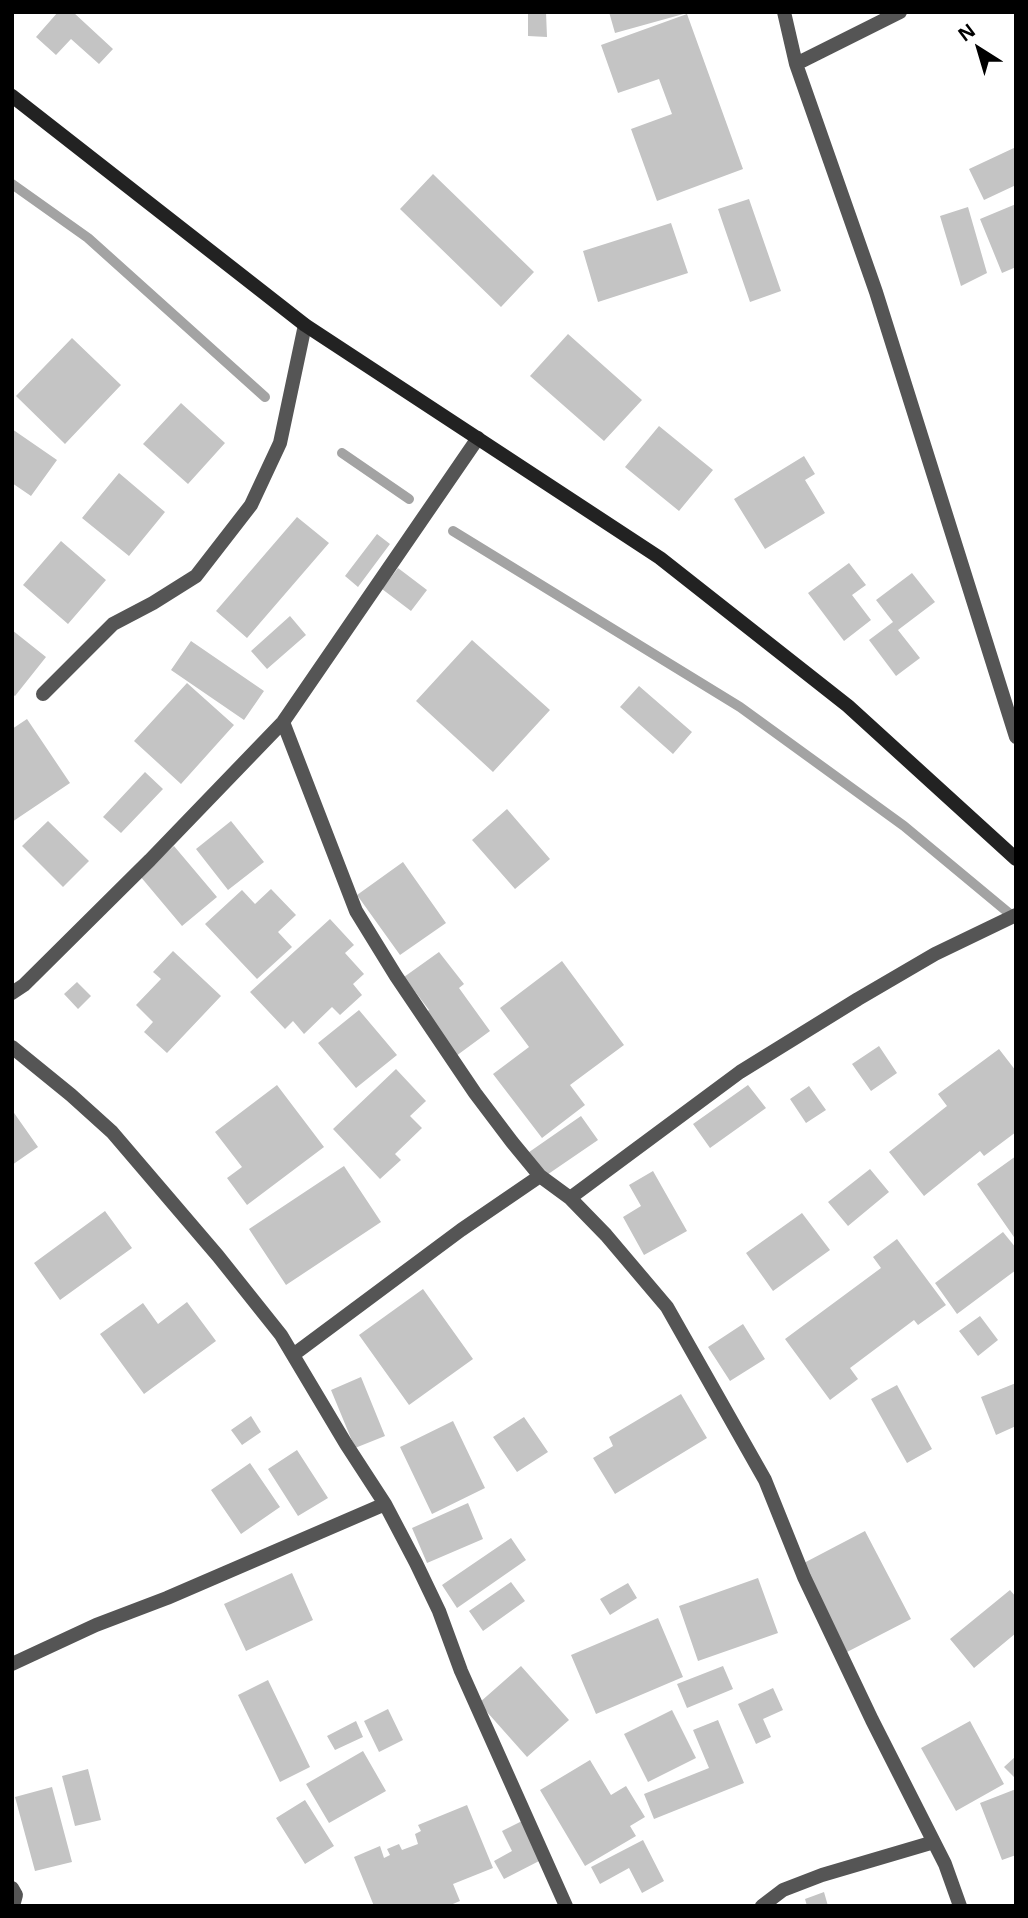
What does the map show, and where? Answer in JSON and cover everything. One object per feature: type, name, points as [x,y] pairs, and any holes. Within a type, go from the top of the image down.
[{"type":"street","points":[[784,12],[796,64],[876,292],[1016,737]]},
{"type":"street","points":[[796,64],[900,12]]},
{"type":"street","points":[[12,96],[305,325],[660,558],[848,706],[1016,859]]},
{"type":"street","points":[[43,694],[113,624],[196,576],[251,505],[280,443],[305,325]]},
{"type":"street","points":[[12,993],[24,985],[150,860],[283,722],[478,438]]},
{"type":"street","points":[[283,722],[356,911],[396,976],[475,1093],[540,1176],[570,1198],[606,1235],[667,1307],[765,1480],[810,1589],[945,1864],[960,1906]]},
{"type":"street","points":[[570,1198],[740,1072],[935,954],[1016,915]]},
{"type":"street","points":[[12,1047],[112,1132],[281,1335],[384,1504],[439,1611],[461,1671],[566,1906]]},
{"type":"street","points":[[293,1355],[461,1230],[540,1176]]},
{"type":"street","points":[[12,1664],[96,1625],[167,1598],[384,1504]]},
{"type":"street","points":[[762,1906],[783,1890],[803,1882],[933,1842]]},
{"type":"street","points":[[12,1888],[16,1895],[13,1906]]},
{"type":"building","points":[[58,12],[73,12],[113,49],[99,64],[71,39],[56,55],[36,37]]},
{"type":"building","points":[[528,12],[546,12],[547,37],[528,36]]},
{"type":"building","points":[[609,12],[686,12],[687,13],[615,33]]},
{"type":"building","points":[[687,14],[743,169],[657,201],[631,129],[672,114],[659,79],[618,93],[601,45]]},
{"type":"building","points":[[1016,147],[1016,185],[984,200],[969,169]]},
{"type":"building","points":[[433,174],[534,272],[501,307],[400,209]]},
{"type":"building","points":[[749,199],[781,291],[750,302],[718,209]]},
{"type":"building","points":[[1016,204],[1016,267],[1002,273],[980,219]]},
{"type":"building","points":[[968,207],[987,273],[961,286],[940,216]]},
{"type":"building","points":[[671,223],[688,273],[598,302],[583,251]]},
{"type":"building","points":[[568,334],[642,400],[604,441],[530,376]]},
{"type":"building","points":[[72,338],[121,385],[65,444],[16,396]]},
{"type":"building","points":[[181,403],[225,443],[188,484],[143,444]]},
{"type":"building","points":[[659,426],[713,470],[679,511],[625,467]]},
{"type":"building","points":[[12,429],[57,460],[31,496],[12,483]]},
{"type":"building","points":[[804,456],[815,474],[805,480],[825,513],[765,549],[734,499]]},
{"type":"building","points":[[119,473],[165,512],[129,556],[82,518]]},
{"type":"building","points":[[297,517],[329,543],[247,638],[216,611]]},
{"type":"building","points":[[377,534],[390,544],[358,587],[345,576]]},
{"type":"building","points":[[61,541],[106,580],[68,624],[23,585]]},
{"type":"building","points":[[849,563],[866,585],[852,595],[871,620],[844,641],[808,593]]},
{"type":"building","points":[[398,568],[427,590],[411,611],[382,589]]},
{"type":"building","points":[[912,573],[935,602],[898,630],[920,658],[896,676],[869,640],[893,622],[876,600]]},
{"type":"building","points":[[290,616],[306,635],[267,669],[251,651]]},
{"type":"building","points":[[12,630],[46,657],[15,696],[12,694]]},
{"type":"building","points":[[472,640],[550,710],[493,772],[416,701]]},
{"type":"building","points":[[191,641],[264,691],[244,720],[171,670]]},
{"type":"building","points":[[187,683],[234,725],[181,784],[134,741]]},
{"type":"building","points":[[639,686],[692,732],[673,754],[620,707]]},
{"type":"building","points":[[27,719],[70,783],[12,822],[12,729]]},
{"type":"building","points":[[145,772],[163,789],[121,833],[103,817]]},
{"type":"building","points":[[507,809],[550,859],[515,889],[472,840]]},
{"type":"building","points":[[48,821],[89,861],[63,887],[22,846]]},
{"type":"building","points":[[231,821],[264,862],[228,890],[196,849]]},
{"type":"building","points":[[174,846],[217,897],[182,926],[140,876]]},
{"type":"building","points":[[403,862],[446,923],[400,955],[357,895]]},
{"type":"building","points":[[271,889],[296,915],[278,932],[292,947],[257,979],[205,924],[242,890],[255,904]]},
{"type":"building","points":[[330,919],[354,945],[345,953],[364,974],[353,984],[362,995],[340,1015],[332,1007],[304,1034],[293,1021],[285,1029],[250,992]]},
{"type":"building","points":[[173,951],[221,996],[167,1053],[144,1032],[153,1022],[136,1005],[161,979],[153,972]]},
{"type":"building","points":[[439,952],[464,984],[459,988],[490,1031],[456,1056],[425,1013],[429,1010],[404,977]]},
{"type":"building","points":[[562,961],[624,1045],[570,1085],[585,1105],[542,1138],[493,1074],[529,1047],[500,1008]]},
{"type":"building","points":[[77,982],[91,996],[78,1009],[64,994]]},
{"type":"building","points":[[359,1010],[397,1055],[356,1088],[318,1043]]},
{"type":"building","points":[[879,1046],[897,1073],[871,1091],[852,1064]]},
{"type":"building","points":[[999,1049],[1016,1071],[1016,1132],[984,1156],[980,1151],[924,1196],[889,1152],[947,1106],[938,1094]]},
{"type":"building","points":[[396,1069],[426,1101],[410,1116],[422,1128],[395,1154],[401,1160],[380,1179],[333,1129]]},
{"type":"building","points":[[277,1085],[324,1147],[247,1205],[227,1178],[242,1167],[215,1132]]},
{"type":"building","points":[[748,1085],[766,1108],[710,1148],[693,1124]]},
{"type":"building","points":[[809,1086],[826,1110],[806,1123],[790,1099]]},
{"type":"building","points":[[12,1110],[38,1147],[12,1165]]},
{"type":"building","points":[[581,1116],[598,1140],[538,1181],[522,1157]]},
{"type":"building","points":[[1016,1156],[1016,1240],[977,1184]]},
{"type":"building","points":[[344,1166],[381,1222],[286,1285],[249,1229]]},
{"type":"building","points":[[870,1169],[889,1192],[848,1226],[828,1202]]},
{"type":"building","points":[[653,1171],[687,1231],[644,1255],[623,1217],[641,1206],[629,1185]]},
{"type":"building","points":[[105,1211],[132,1248],[60,1300],[34,1263]]},
{"type":"building","points":[[802,1213],[830,1250],[773,1291],[746,1253]]},
{"type":"building","points":[[1003,1232],[1016,1248],[1016,1270],[957,1314],[935,1283]]},
{"type":"building","points":[[897,1239],[946,1305],[918,1325],[914,1320],[850,1368],[858,1379],[830,1400],[785,1339],[881,1268],[873,1257]]},
{"type":"building","points":[[423,1289],[473,1359],[409,1405],[359,1335]]},
{"type":"building","points":[[187,1302],[216,1341],[144,1394],[100,1334],[143,1303],[158,1324]]},
{"type":"building","points":[[980,1316],[998,1340],[978,1356],[959,1331]]},
{"type":"building","points":[[743,1324],[765,1359],[730,1381],[708,1347]]},
{"type":"building","points":[[361,1377],[385,1436],[355,1448],[331,1390]]},
{"type":"building","points":[[1016,1383],[1016,1426],[996,1435],[981,1397]]},
{"type":"building","points":[[897,1385],[932,1449],[907,1463],[871,1399]]},
{"type":"building","points":[[681,1394],[707,1438],[615,1494],[593,1458],[613,1446],[609,1437]]},
{"type":"building","points":[[251,1416],[261,1432],[242,1445],[231,1430]]},
{"type":"building","points":[[524,1417],[548,1452],[517,1472],[493,1437]]},
{"type":"building","points":[[453,1421],[485,1488],[432,1514],[400,1447]]},
{"type":"building","points":[[297,1450],[328,1498],[298,1516],[268,1469]]},
{"type":"building","points":[[250,1463],[280,1507],[241,1534],[211,1490]]},
{"type":"building","points":[[468,1503],[483,1539],[427,1563],[412,1528]]},
{"type":"building","points":[[865,1531],[911,1619],[847,1652],[802,1564]]},
{"type":"building","points":[[511,1538],[526,1560],[457,1608],[442,1585]]},
{"type":"building","points":[[292,1573],[313,1620],[246,1651],[224,1604]]},
{"type":"building","points":[[758,1578],[778,1633],[698,1661],[679,1606]]},
{"type":"building","points":[[511,1582],[525,1601],[483,1631],[469,1611]]},
{"type":"building","points":[[628,1583],[637,1598],[610,1615],[600,1599]]},
{"type":"building","points":[[1010,1590],[1016,1597],[1016,1633],[974,1668],[950,1639]]},
{"type":"building","points":[[658,1618],[683,1677],[596,1714],[571,1655]]},
{"type":"building","points":[[521,1666],[569,1720],[527,1757],[479,1703]]},
{"type":"building","points":[[723,1666],[733,1689],[687,1708],[677,1684]]},
{"type":"building","points":[[268,1680],[310,1767],[280,1782],[238,1695]]},
{"type":"building","points":[[773,1688],[783,1710],[763,1719],[771,1737],[756,1744],[738,1704]]},
{"type":"building","points":[[388,1709],[403,1740],[379,1752],[364,1721]]},
{"type":"building","points":[[672,1710],[696,1758],[648,1782],[624,1734]]},
{"type":"building","points":[[718,1720],[744,1783],[654,1819],[644,1794],[709,1768],[693,1730]]},
{"type":"building","points":[[356,1721],[363,1737],[335,1750],[327,1736]]},
{"type":"building","points":[[970,1721],[1004,1784],[956,1811],[921,1748]]},
{"type":"building","points":[[363,1751],[386,1791],[329,1823],[306,1784]]},
{"type":"building","points":[[1016,1756],[1016,1779],[1004,1767]]},
{"type":"building","points":[[590,1760],[611,1795],[626,1786],[645,1817],[630,1826],[636,1836],[585,1866],[540,1790]]},
{"type":"building","points":[[88,1769],[101,1820],[75,1826],[62,1776]]},
{"type":"building","points":[[52,1787],[72,1862],[35,1871],[15,1797]]},
{"type":"building","points":[[1016,1789],[1016,1855],[1002,1860],[980,1803]]},
{"type":"building","points":[[305,1800],[334,1846],[305,1864],[276,1818]]},
{"type":"building","points":[[467,1805],[493,1868],[453,1884],[460,1901],[448,1906],[374,1906],[354,1857],[380,1846],[384,1858],[390,1855],[387,1849],[399,1844],[402,1850],[418,1844],[415,1834],[421,1831],[418,1825]]},
{"type":"building","points":[[522,1821],[543,1859],[504,1879],[494,1861],[512,1851],[502,1831]]},
{"type":"building","points":[[643,1840],[664,1881],[642,1893],[629,1868],[600,1884],[591,1867]]},
{"type":"building","points":[[824,1892],[828,1906],[807,1906],[805,1899]]},
{"type":"waterway","points":[[12,184],[88,238],[265,397]]},
{"type":"waterway","points":[[342,453],[409,499]]},
{"type":"waterway","points":[[453,531],[740,707],[904,826],[1016,919]]}]
